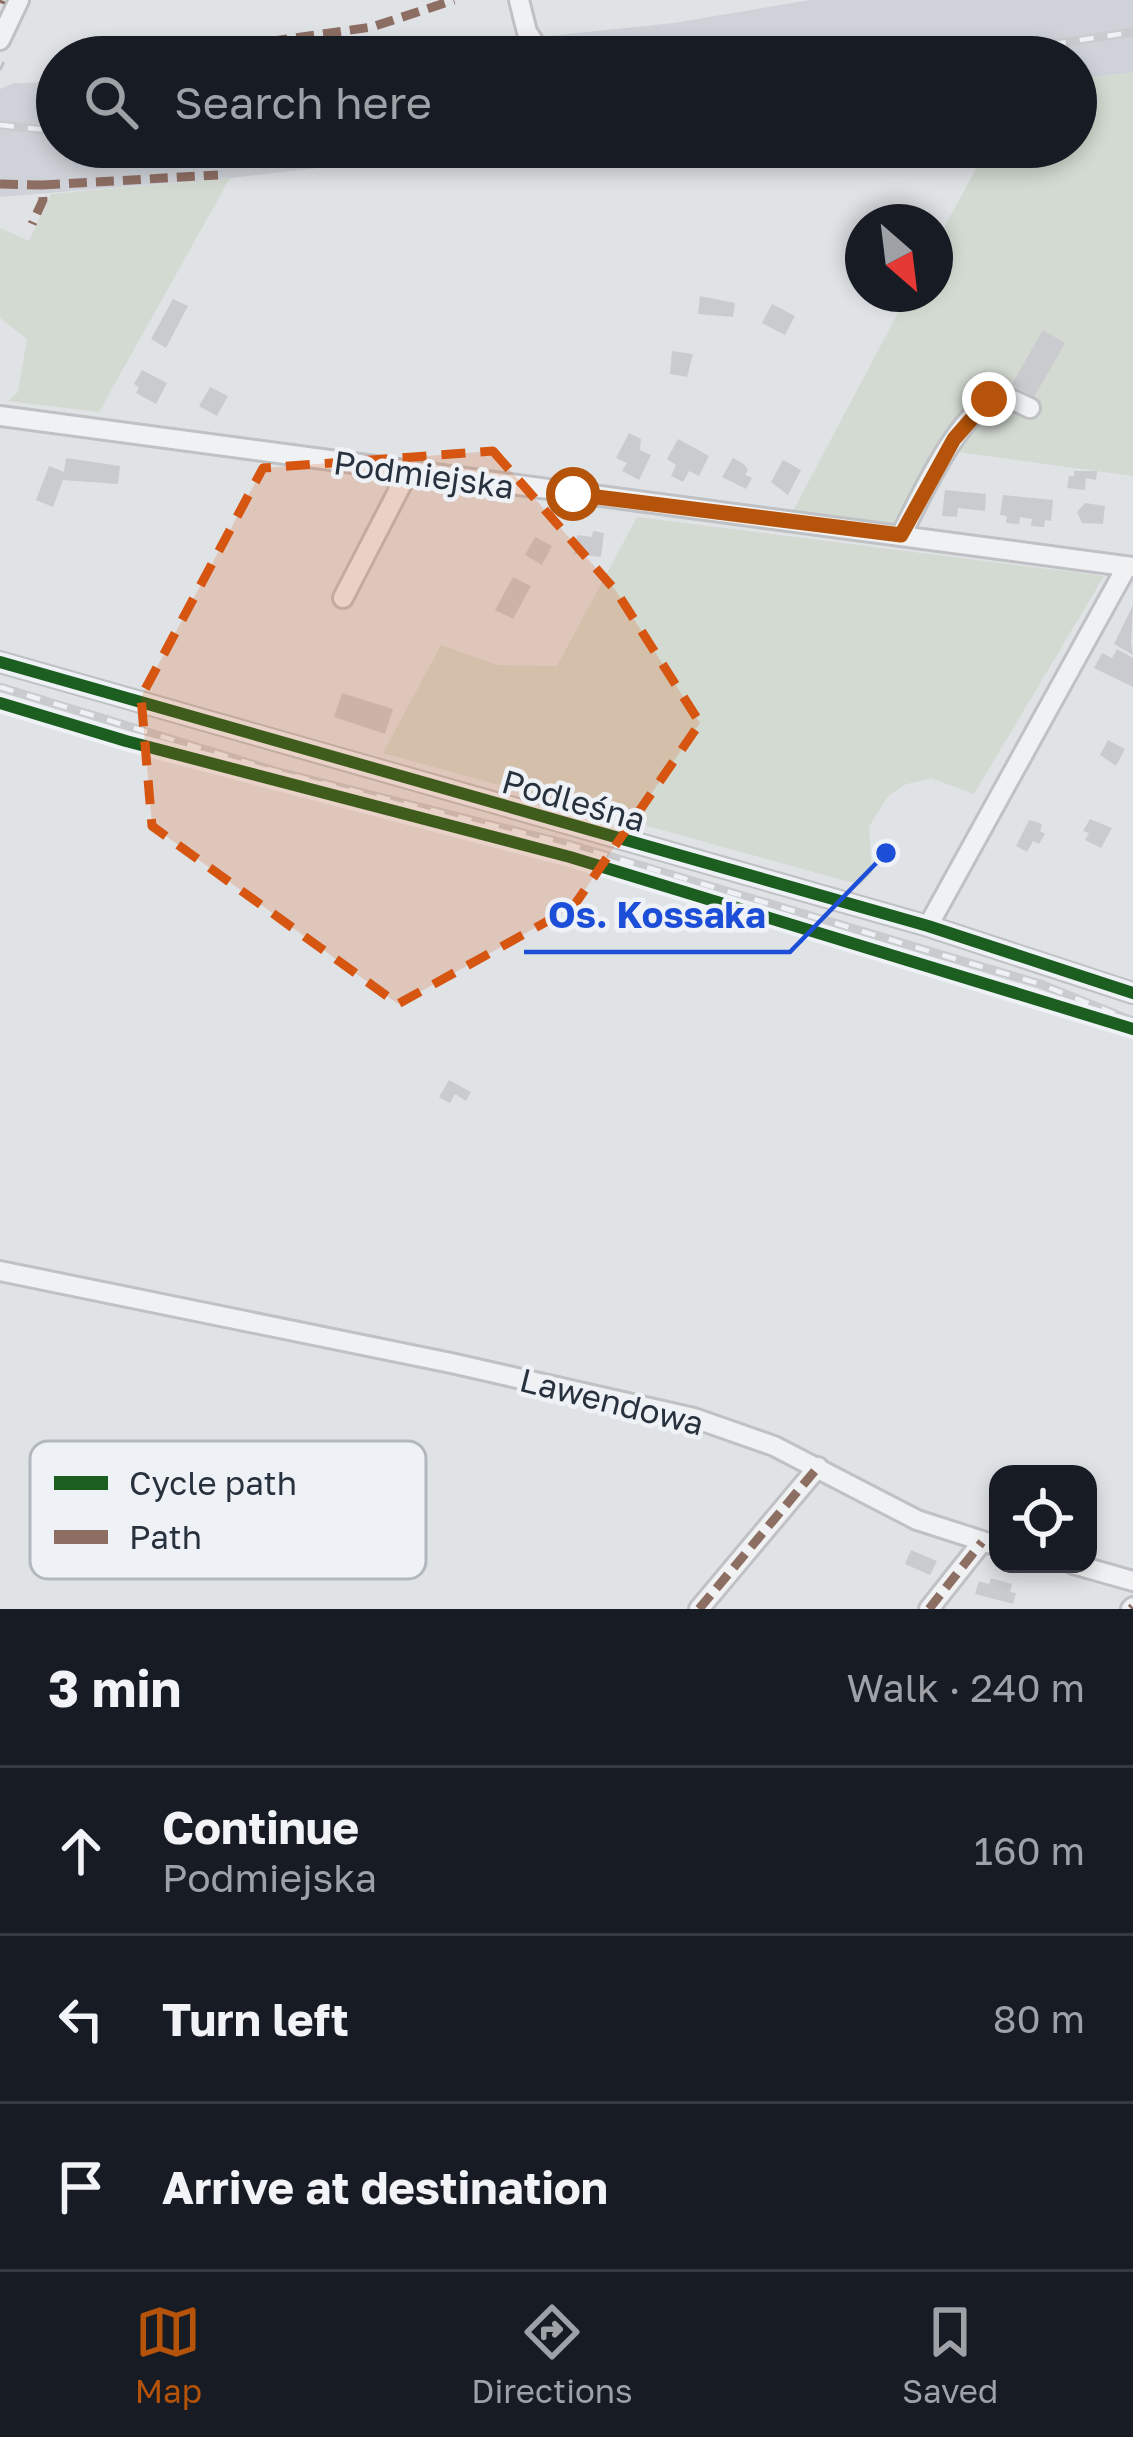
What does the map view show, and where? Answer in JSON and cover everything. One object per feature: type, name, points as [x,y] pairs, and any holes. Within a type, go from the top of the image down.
[{"type":"street","points":[[0,40],[19,0]]},
{"type":"street","points":[[519,0],[530,36]]},
{"type":"street","points":[[901,535],[954,439],[989,399],[1002,394],[1030,408]]},
{"type":"street","name":"Podmiejska","points":[[0,416],[1130,567]]},
{"type":"street","points":[[343,598],[408,472]]},
{"type":"street","points":[[928,926],[1130,567]]},
{"type":"street","name":"Podleśna","points":[[0,662],[928,926],[1133,993]]},
{"type":"street","name":"Lawendowa","points":[[0,1271],[694,1418],[775,1446],[917,1520],[989,1544]]},
{"type":"street","points":[[699,1609],[818,1467]]},
{"type":"street","points":[[929,1609],[989,1545]]},
{"type":"street","points":[[1097,1571],[1133,1581]]},
{"type":"highlighted area","points":[[493,451],[616,591],[700,723],[573,907],[398,1004],[152,826],[141,697],[263,468]]},
{"type":"shaded area","points":[[810,0],[1133,0],[1133,72],[1097,77],[1097,36],[548,36],[673,23]]},
{"type":"shaded area","points":[[1133,72],[1133,476],[951,451],[909,525],[793,511],[898,312],[953,312],[953,211],[977,168],[1097,168],[1097,77]]},
{"type":"shaded area","points":[[36,82],[36,168],[318,168],[0,197],[0,89]]},
{"type":"shaded area","points":[[230,178],[99,412],[8,401],[18,392],[27,339],[0,318],[0,228],[29,241],[51,194]]},
{"type":"shaded area","points":[[637,517],[1104,576],[974,794],[931,778],[904,785],[887,797],[869,827],[872,873],[861,885],[383,753],[441,645],[497,665],[557,666]]},
{"type":"building","points":[[700,296],[735,303],[733,317],[698,314]]},
{"type":"building","points":[[173,299],[188,306],[166,348],[151,339]]},
{"type":"building","points":[[772,304],[795,316],[785,335],[762,323]]},
{"type":"building","points":[[1043,330],[1065,343],[1034,397],[1012,384]]},
{"type":"building","points":[[672,351],[693,354],[687,377],[670,374]]},
{"type":"building","points":[[142,370],[167,383],[156,404],[136,393],[139,387],[134,384]]},
{"type":"building","points":[[210,387],[228,396],[217,416],[199,406]]},
{"type":"building","points":[[629,433],[641,439],[640,450],[651,455],[639,480],[622,471],[627,463],[616,458]]},
{"type":"building","points":[[678,439],[709,456],[699,476],[689,471],[683,482],[671,476],[676,465],[667,459]]},
{"type":"building","points":[[66,458],[120,466],[118,484],[63,480],[53,507],[36,500],[49,466],[64,472]]},
{"type":"building","points":[[733,458],[744,464],[745,475],[752,478],[746,489],[722,477]]},
{"type":"building","points":[[783,460],[801,470],[788,495],[771,482]]},
{"type":"building","points":[[1074,471],[1097,471],[1096,480],[1086,478],[1085,490],[1067,488]]},
{"type":"building","points":[[945,490],[986,494],[985,511],[958,508],[957,517],[942,516]]},
{"type":"building","points":[[1003,495],[1053,500],[1051,521],[1045,520],[1044,527],[1031,526],[1032,519],[1020,517],[1019,524],[1006,523],[1007,516],[1000,515]]},
{"type":"building","points":[[1085,503],[1105,506],[1103,524],[1082,523],[1077,512]]},
{"type":"building","points":[[593,531],[604,533],[601,557],[574,554],[577,535],[592,537]]},
{"type":"building","points":[[535,537],[552,546],[542,565],[525,555]]},
{"type":"building","points":[[513,577],[531,586],[513,619],[495,610]]},
{"type":"building","points":[[1133,605],[1131,643],[1133,655],[1114,644]]},
{"type":"building","points":[[1117,649],[1133,658],[1133,687],[1094,668],[1102,653],[1112,658]]},
{"type":"building","points":[[342,693],[393,709],[385,734],[334,717]]},
{"type":"building","points":[[1108,740],[1125,749],[1116,766],[1100,755]]},
{"type":"building","points":[[1090,819],[1112,828],[1101,848],[1085,840],[1089,833],[1083,831]]},
{"type":"building","points":[[1029,820],[1042,824],[1040,831],[1045,834],[1027,852],[1016,846]]},
{"type":"building","points":[[449,1080],[471,1092],[466,1101],[455,1094],[450,1103],[439,1097]]},
{"type":"building","points":[[911,1550],[937,1561],[930,1575],[905,1564]]},
{"type":"building","points":[[991,1578],[1012,1584],[1013,1604],[975,1594],[979,1581],[989,1584]]},
{"type":"railway","points":[[1097,37],[1133,32]]},
{"type":"railway","points":[[0,125],[36,129]]},
{"type":"railway","points":[[0,687],[275,771],[568,844],[1040,984],[1133,1021]]},
{"type":"marked path","points":[[308,36],[372,27],[454,0]]},
{"type":"marked path","points":[[42,185],[218,175]]},
{"type":"marked path","points":[[0,184],[42,185],[43,200],[32,224]]},
{"type":"marked path","points":[[699,1609],[818,1467]]},
{"type":"marked path","points":[[929,1609],[982,1542]]},
{"type":"cycle path","points":[[0,662],[928,926],[1133,993]]},
{"type":"cycle path","points":[[0,703],[126,741],[570,857],[1133,1029]]},
{"type":"place","name":"Os. Kossaka","points":[[886,853]]},
{"type":"route","points":[[573,494],[901,535],[954,439],[989,399]]}]
